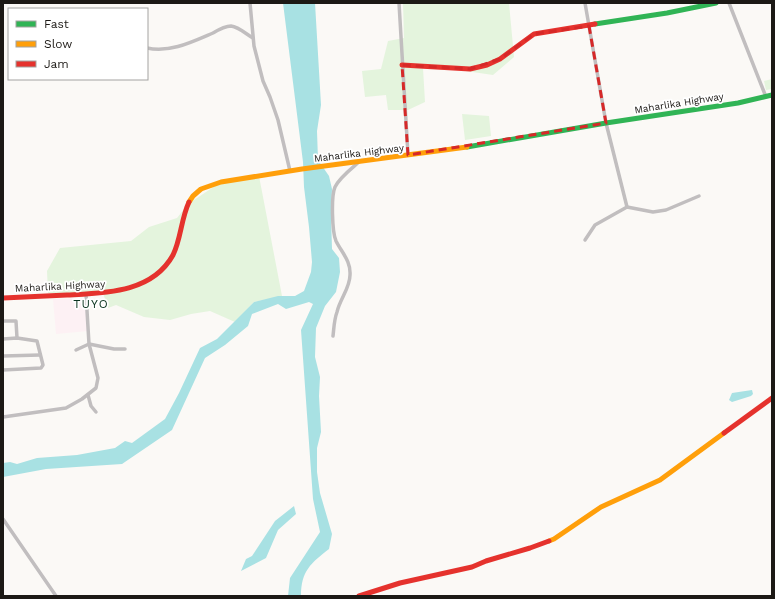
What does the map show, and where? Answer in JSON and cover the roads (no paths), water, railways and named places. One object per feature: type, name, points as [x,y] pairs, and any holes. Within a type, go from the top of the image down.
[{"type":"main road","points":[[402,65],[470,69],[500,60],[518,44],[534,34],[667,13],[716,3]]},
{"type":"main road","name":"Maharlika Highway","points":[[3,298],[86,294],[126,289],[150,279],[163,269],[173,254],[180,235],[188,204],[201,189],[221,182],[302,169],[477,146],[606,123],[726,105],[772,95]]},
{"type":"main road","points":[[359,596],[400,583],[472,567],[554,539],[604,504],[660,480],[772,398]]},
{"type":"street","points":[[250,3],[253,38],[263,81],[278,120],[290,171]]},
{"type":"street","points":[[399,3],[408,155]]},
{"type":"street","points":[[585,3],[606,123],[627,207]]},
{"type":"street","points":[[729,3],[766,97]]},
{"type":"street","points":[[148,48],[168,50],[229,26],[237,28],[253,38]]},
{"type":"street","points":[[333,336],[337,311],[347,288],[350,276],[348,260],[336,241],[334,233],[333,193],[335,186],[360,161]]},
{"type":"street","points":[[585,240],[595,225],[627,207],[653,212],[666,210],[699,196]]},
{"type":"street","points":[[3,417],[66,408],[82,400],[96,388],[98,378],[89,344],[86,294]]},
{"type":"street","points":[[3,321],[16,321],[17,338]]},
{"type":"street","points":[[3,339],[17,338],[37,341],[43,365],[41,368],[3,370]]},
{"type":"street","points":[[76,350],[89,344],[114,349],[125,349]]},
{"type":"street","points":[[3,356],[40,355]]},
{"type":"street","points":[[88,394],[91,406],[96,412]]},
{"type":"street","points":[[3,519],[56,596]]},
{"type":"water","points":[[283,3],[315,3],[321,105],[317,131],[318,160],[329,176],[332,189],[332,249],[339,258],[340,272],[336,292],[325,306],[316,328],[315,357],[320,377],[319,396],[321,432],[317,448],[317,472],[320,493],[332,534],[329,549],[312,563],[305,574],[301,587],[301,596],[288,596],[290,578],[320,532],[313,499],[301,330],[313,304],[309,302],[286,309],[278,304],[252,314],[248,326],[225,345],[205,358],[172,430],[122,464],[46,469],[3,477],[3,463],[10,462],[17,464],[37,458],[77,455],[115,448],[125,441],[132,443],[165,419],[200,348],[217,339],[254,302],[278,296],[295,296],[304,291],[311,272],[312,262],[304,187],[303,162]]},
{"type":"water","points":[[752,390],[753,394],[751,396],[732,402],[729,400],[732,393]]},
{"type":"water","points":[[294,506],[296,514],[278,530],[266,558],[241,571],[246,559],[252,556],[275,521]]},
{"type":"district","name":"TUYO","points":[[91,304]]}]
